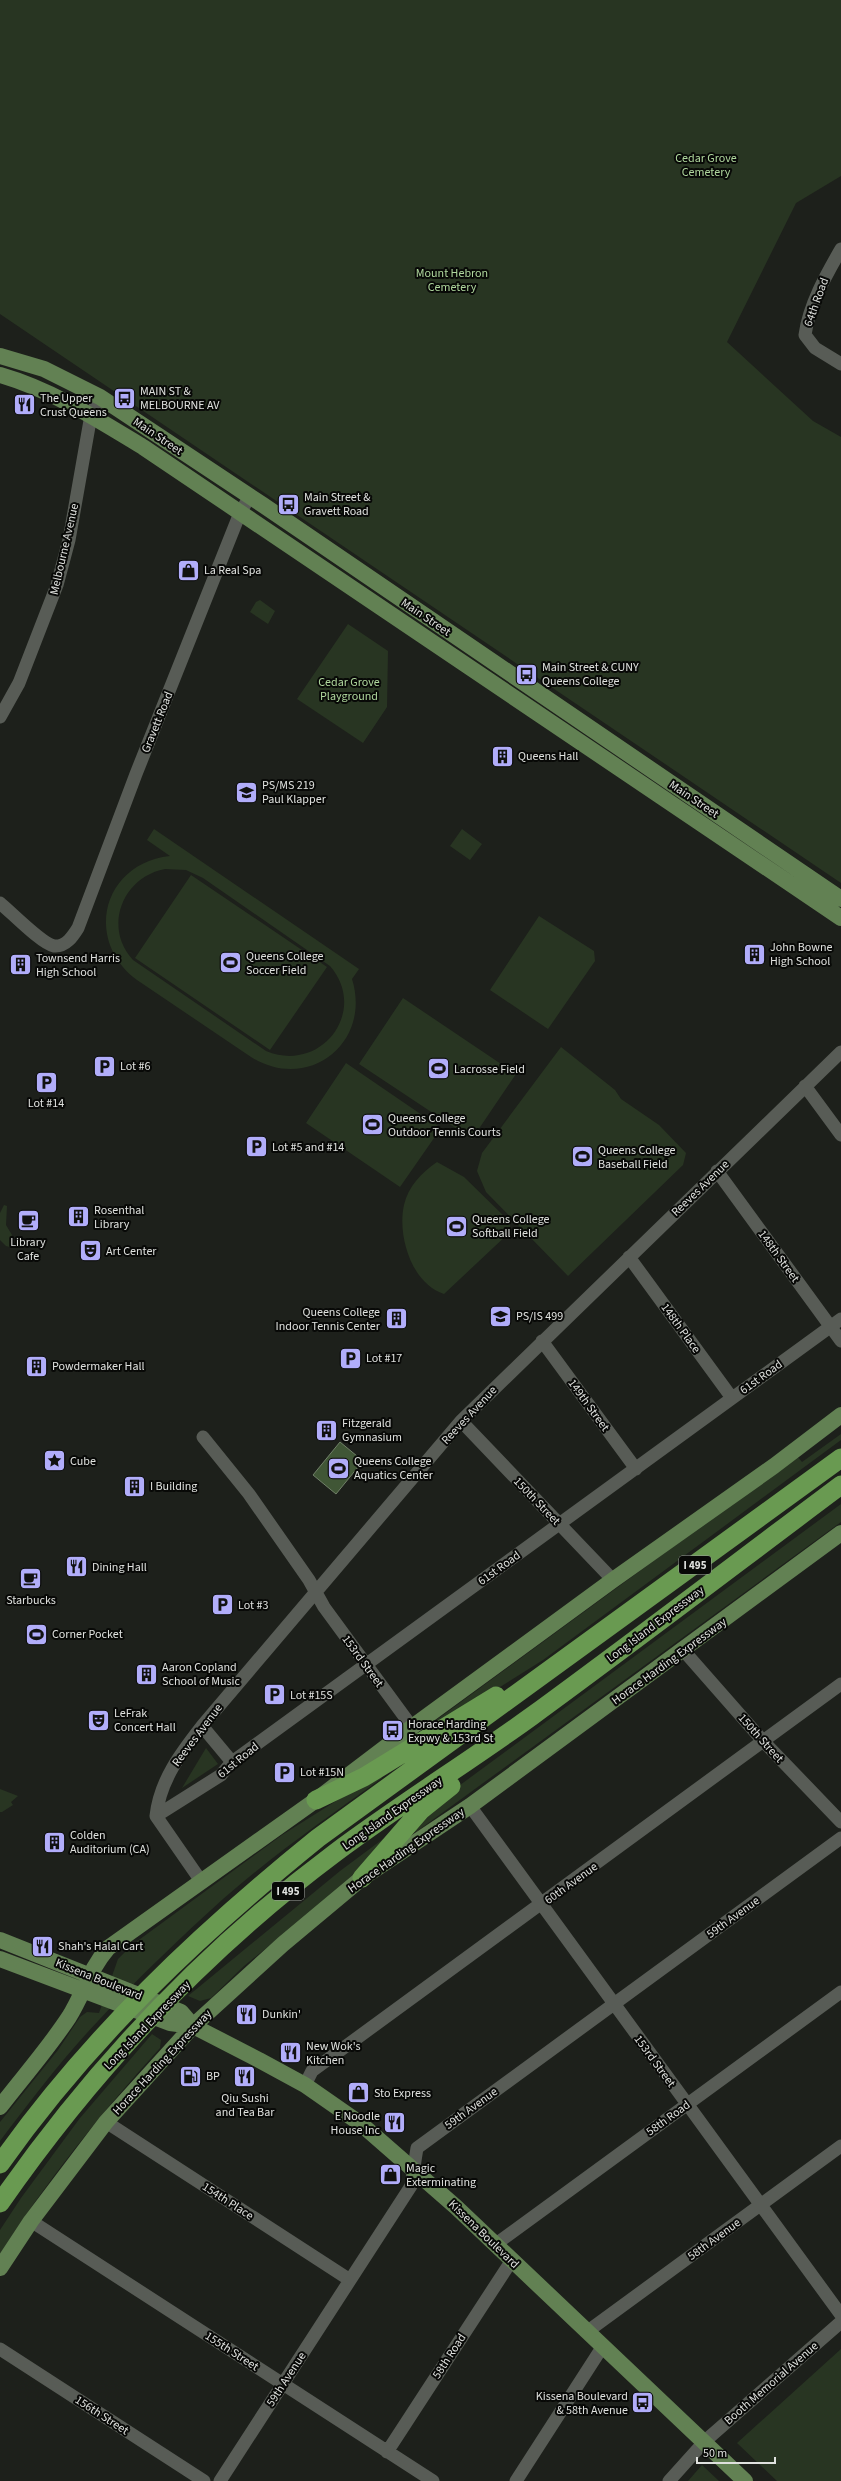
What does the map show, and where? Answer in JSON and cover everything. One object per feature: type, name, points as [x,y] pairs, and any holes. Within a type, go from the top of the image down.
[{"type":"highway","points":[[824,1470],[841,1454]]},
{"type":"highway","name":"Long Island Expressway","points":[[0,2164],[62,2083],[127,2009],[191,1945],[255,1889],[318,1838],[565,1661],[841,1458]]},
{"type":"highway","name":"Long Island Expressway","points":[[0,2204],[82,2095],[142,2028],[208,1962],[270,1906],[334,1854],[530,1717],[841,1485]]},
{"type":"highway","points":[[316,1800],[364,1777],[505,1691],[565,1661]]},
{"type":"highway","points":[[362,1878],[421,1810],[530,1717]]},
{"type":"main road","name":"Main Street","points":[[0,356],[44,369],[100,398],[250,496],[841,899]]},
{"type":"main road","name":"Main Street","points":[[0,375],[31,384],[91,415],[240,513],[841,918]]},
{"type":"main road","points":[[0,2107],[54,2040],[90,1974],[108,1948],[316,1800],[412,1727],[613,1580],[774,1466],[841,1415]]},
{"type":"main road","name":"Horace Harding Expressway","points":[[0,2268],[31,2221],[106,2122],[193,2026],[284,1944],[362,1878],[470,1806],[684,1651],[841,1533]]},
{"type":"main road","name":"Kissena Boulevard","points":[[0,1940],[110,1982],[305,2085],[361,2124],[414,2169],[496,2244],[745,2481]]},
{"type":"main road","name":"Kissena Boulevard","points":[[0,1959],[104,1999],[175,2017]]},
{"type":"street","name":"64th Road","points":[[841,249],[828,270],[810,314],[805,335],[814,348],[841,364]]},
{"type":"street","name":"Melbourne Avenue","points":[[0,717],[19,683],[57,585],[69,540],[91,415],[100,398]]},
{"type":"street","name":"Gravett Road","points":[[0,903],[48,944],[63,944],[71,938],[78,928],[139,767],[240,513],[250,496]]},
{"type":"street","name":"Reeves Avenue","points":[[156,1816],[158,1798],[173,1766],[202,1726],[461,1421],[841,1052]]},
{"type":"street","points":[[805,1086],[841,1136]]},
{"type":"street","name":"148th Street","points":[[717,1171],[836,1323],[841,1341]]},
{"type":"street","name":"148th Place","points":[[629,1257],[732,1398]]},
{"type":"street","name":"61st Road","points":[[156,1816],[221,1775],[232,1762],[836,1323]]},
{"type":"street","name":"149th Street","points":[[542,1341],[636,1469]]},
{"type":"street","name":"150th Street","points":[[461,1421],[613,1580]]},
{"type":"street","name":"153rd Street","points":[[203,1437],[249,1494],[366,1665],[412,1727]]},
{"type":"street","name":"150th Street","points":[[684,1651],[763,1741],[841,1822]]},
{"type":"street","name":"60th Avenue","points":[[305,2085],[312,2071],[841,1684]]},
{"type":"street","points":[[202,1726],[232,1762]]},
{"type":"street","name":"153rd Street","points":[[470,1806],[841,2315]]},
{"type":"street","points":[[156,1816],[202,1881]]},
{"type":"street","name":"59th Avenue","points":[[220,2481],[411,2186],[417,2148],[841,1838]]},
{"type":"street","name":"58th Road","points":[[496,2244],[841,1992]]},
{"type":"street","name":"154th Place","points":[[106,2122],[350,2280]]},
{"type":"street","name":"58th Avenue","points":[[588,2331],[841,2146]]},
{"type":"street","name":"155th Street","points":[[31,2221],[433,2481]]},
{"type":"street","name":"58th Road","points":[[387,2452],[512,2260]]},
{"type":"street","name":"Booth Memorial Avenue","points":[[669,2481],[705,2442],[841,2322]]},
{"type":"street","points":[[516,2481],[603,2346]]},
{"type":"street","name":"156th Street","points":[[0,2349],[204,2481]]},
{"type":"green space","name":"Mount Hebron Cemetery","points":[[0,0],[841,0],[841,176],[796,203],[727,342],[813,421],[841,437],[841,883],[0,314]]},
{"type":"green space","points":[[260,600],[275,611],[268,624],[250,612],[256,602]]},
{"type":"green space","name":"Cedar Grove Playground","points":[[348,624],[388,651],[387,707],[363,743],[297,699]]},
{"type":"green space","points":[[154,829],[359,969],[352,979],[356,1002],[353,1023],[344,1041],[330,1056],[313,1065],[294,1069],[273,1067],[251,1057],[137,980],[120,963],[110,945],[106,925],[108,906],[116,888],[129,873],[147,862],[170,856],[147,840]],"holes":[[[165,869],[186,870],[203,878],[330,966],[341,984],[344,1002],[341,1019],[333,1034],[321,1046],[305,1054],[286,1056],[266,1051],[133,960],[124,947],[119,933],[119,919],[122,906],[128,893],[138,882],[150,874]]]},
{"type":"green space","points":[[462,829],[482,844],[470,860],[450,846]]},
{"type":"green space","name":"Queens College Soccer Field","points":[[191,875],[327,967],[270,1050],[135,958]]},
{"type":"green space","points":[[539,916],[594,951],[595,961],[548,1029],[490,990]]},
{"type":"green space","name":"Lacrosse Field","points":[[403,998],[516,1074],[472,1139],[359,1064]]},
{"type":"green space","name":"Queens College Baseball Field","points":[[561,1047],[615,1090],[621,1099],[659,1125],[686,1153],[683,1165],[568,1276],[486,1192],[477,1171],[482,1153]]},
{"type":"green space","name":"Queens College Outdoor Tennis Courts","points":[[346,1063],[441,1128],[400,1187],[306,1123]]},
{"type":"green space","name":"Queens College Softball Field","points":[[437,1162],[464,1177],[510,1222],[510,1232],[444,1294],[433,1289],[415,1270],[405,1244],[402,1217],[406,1198],[412,1186],[426,1170]]},
{"type":"green space","points":[[4,1205],[7,1206],[6,1225],[12,1235],[10,1238],[14,1242],[10,1247],[6,1246],[0,1240],[0,1213]]},
{"type":"green space","points":[[841,1434],[841,1440],[543,1660],[427,1733],[424,1729],[797,1456],[802,1462]]},
{"type":"green space","points":[[841,1504],[841,1522],[416,1832],[413,1829],[433,1805]]},
{"type":"green space","points":[[206,1748],[218,1764],[182,1788]]},
{"type":"green space","points":[[379,1774],[382,1778],[261,1867],[223,1899],[159,1959],[85,2035],[59,2065],[0,2141],[0,2122],[58,2050],[80,2017],[87,2012],[99,2013],[118,1959],[132,1945],[282,1835]]},
{"type":"green space","points":[[0,1789],[18,1796],[11,1802],[13,1805],[2,1812],[0,1812]]},
{"type":"green space","points":[[387,1836],[355,1876],[244,1966],[211,1998],[200,2001],[188,1996],[340,1871]]},
{"type":"green space","points":[[152,2034],[161,2040],[160,2048],[96,2122],[56,2173],[0,2254],[0,2230],[21,2198],[80,2118]]},
{"type":"green space","points":[[841,2349],[841,2481],[777,2481],[737,2443]]},
{"type":"green space","points":[[702,2465],[719,2481],[688,2481]]},
{"type":"shaded area","name":"Queens College Aquatics Center","points":[[340,1442],[363,1461],[336,1494],[313,1475]]},
{"type":"place","name":"MAIN ST & MELBOURNE AV","points":[[124,398]]},
{"type":"place","name":"The Upper Crust Queens","points":[[25,405]]},
{"type":"place","name":"Main Street & Gravett Road","points":[[289,504]]},
{"type":"place","name":"La Real Spa","points":[[188,570]]},
{"type":"place","name":"Main Street & CUNY Queens College","points":[[526,674]]},
{"type":"place","name":"Queens Hall","points":[[503,756]]},
{"type":"place","name":"PS/MS 219 Paul Klapper","points":[[246,792]]},
{"type":"place","name":"John Bowne High School","points":[[754,954]]},
{"type":"place","name":"Queens College Soccer Field","points":[[231,963]]},
{"type":"place","name":"Townsend Harris High School","points":[[21,965]]},
{"type":"place","name":"Lot #6","points":[[104,1066]]},
{"type":"place","name":"Lacrosse Field","points":[[438,1069]]},
{"type":"place","name":"Lot #14","points":[[46,1082]]},
{"type":"place","name":"Queens College Outdoor Tennis Courts","points":[[373,1125]]},
{"type":"place","name":"Lot #5 and #14","points":[[256,1147]]},
{"type":"place","name":"Queens College Baseball Field","points":[[583,1157]]},
{"type":"place","name":"Rosenthal Library","points":[[78,1217]]},
{"type":"place","name":"Library Cafe","points":[[28,1221]]},
{"type":"place","name":"Queens College Softball Field","points":[[457,1226]]},
{"type":"place","name":"Art Center","points":[[91,1251]]},
{"type":"place","name":"PS/IS 499","points":[[500,1316]]},
{"type":"place","name":"Queens College Indoor Tennis Center","points":[[396,1319]]},
{"type":"place","name":"Lot #17","points":[[351,1358]]},
{"type":"place","name":"Powdermaker Hall","points":[[36,1366]]},
{"type":"place","name":"Fitzgerald Gymnasium","points":[[327,1430]]},
{"type":"place","name":"Cube","points":[[55,1461]]},
{"type":"place","name":"Queens College Aquatics Center","points":[[338,1468]]},
{"type":"place","name":"I Building","points":[[135,1486]]},
{"type":"place","name":"Dining Hall","points":[[76,1567]]},
{"type":"place","name":"Starbucks","points":[[31,1579]]},
{"type":"place","name":"Lot #3","points":[[223,1605]]},
{"type":"place","name":"Corner Pocket","points":[[36,1634]]},
{"type":"place","name":"Aaron Copland School of Music","points":[[146,1674]]},
{"type":"place","name":"Lot #15S","points":[[275,1695]]},
{"type":"place","name":"LeFrak Concert Hall","points":[[99,1720]]},
{"type":"place","name":"Horace Harding Expwy & 153rd St","points":[[392,1731]]},
{"type":"place","name":"Lot #15N","points":[[284,1772]]},
{"type":"place","name":"Colden Auditorium (CA)","points":[[55,1842]]},
{"type":"place","name":"Shah's Halal Cart","points":[[43,1946]]},
{"type":"place","name":"Dunkin'","points":[[246,2014]]},
{"type":"place","name":"New Wok's Kitchen","points":[[291,2053]]},
{"type":"place","name":"BP","points":[[190,2076]]},
{"type":"place","name":"Qiu Sushi and Tea Bar","points":[[245,2077]]},
{"type":"place","name":"Sto Express","points":[[359,2093]]},
{"type":"place","name":"E Noodle House Inc","points":[[395,2123]]},
{"type":"place","name":"Magic Exterminating","points":[[391,2175]]},
{"type":"place","name":"Kissena Boulevard & 58th Avenue","points":[[643,2403]]},
{"type":"park label","name":"Cedar Grove Cemetery","points":[[706,165]]}]
